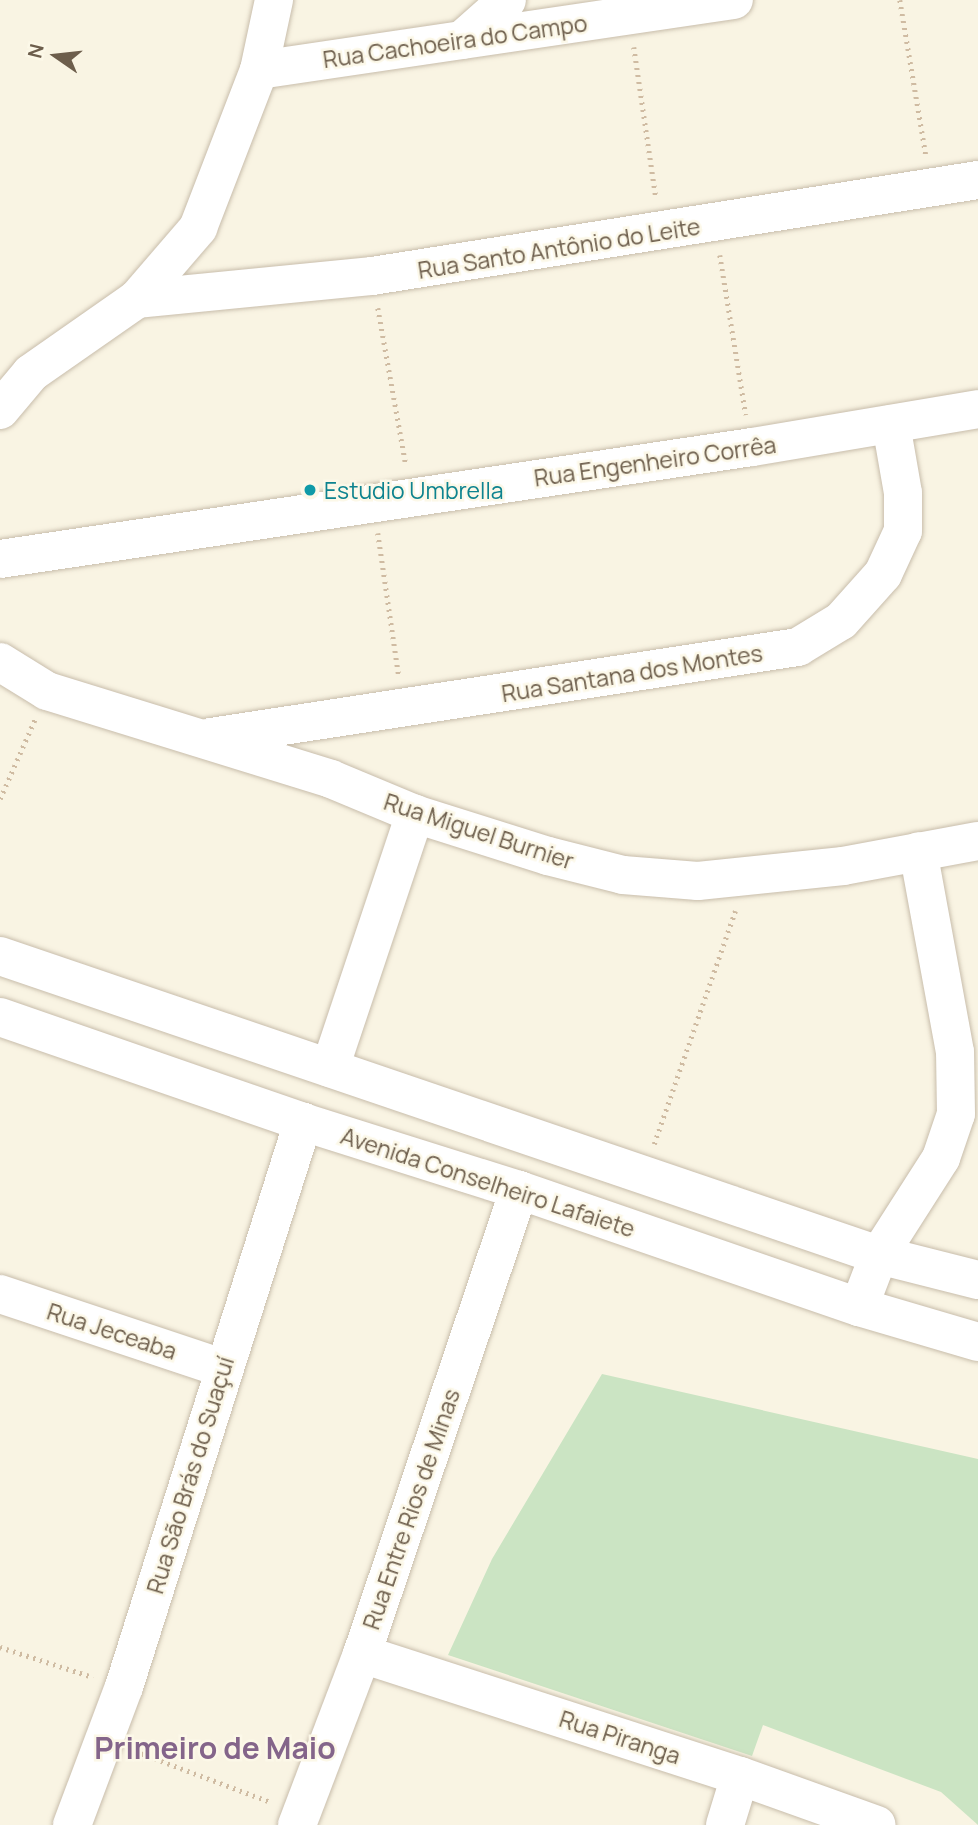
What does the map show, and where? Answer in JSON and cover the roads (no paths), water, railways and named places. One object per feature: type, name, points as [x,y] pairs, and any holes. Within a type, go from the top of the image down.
[{"type":"street","points":[[0,410],[31,373],[137,299],[198,228],[258,70],[274,0]]},
{"type":"street","points":[[462,40],[507,0]]},
{"type":"street","name":"Rua Cachoeira do Campo","points":[[258,70],[734,0]]},
{"type":"street","name":"Rua Santo Antônio do Leite","points":[[137,299],[372,276],[662,233],[978,180]]},
{"type":"street","name":"Rua Engenheiro Corrêa","points":[[0,559],[752,447],[978,409]]},
{"type":"street","name":"Rua Santana dos Montes","points":[[200,738],[798,647],[841,621],[883,574],[903,531],[903,492],[891,424]]},
{"type":"street","name":"Rua Miguel Burnier","points":[[0,662],[47,691],[331,779],[415,814],[623,875],[698,881],[843,866],[978,841]]},
{"type":"street","points":[[330,1068],[415,814]]},
{"type":"street","points":[[859,1307],[879,1255],[941,1158],[956,1114],[955,1052],[918,851]]},
{"type":"street","points":[[0,956],[879,1255],[978,1280]]},
{"type":"street","name":"Avenida Conselheiro Lafaiete","points":[[0,1017],[303,1122],[519,1190],[859,1307],[978,1342]]},
{"type":"street","points":[[228,1096],[246,1040]]},
{"type":"street","points":[[352,1136],[370,1084]]},
{"type":"street","name":"Rua São Brás do Suaçuí","points":[[72,1825],[124,1687],[303,1122]]},
{"type":"street","name":"Rua Entre Rios de Minas","points":[[299,1819],[362,1654],[519,1190]]},
{"type":"street","name":"Rua Jeceaba","points":[[0,1294],[223,1368]]},
{"type":"street","name":"Rua Piranga","points":[[362,1654],[740,1776],[877,1825]]},
{"type":"street","points":[[725,1825],[740,1776]]},
{"type":"place","name":"Estudio Umbrella","points":[[310,490]]},
{"type":"district","name":"Primeiro de Maio","points":[[215,1748]]}]
